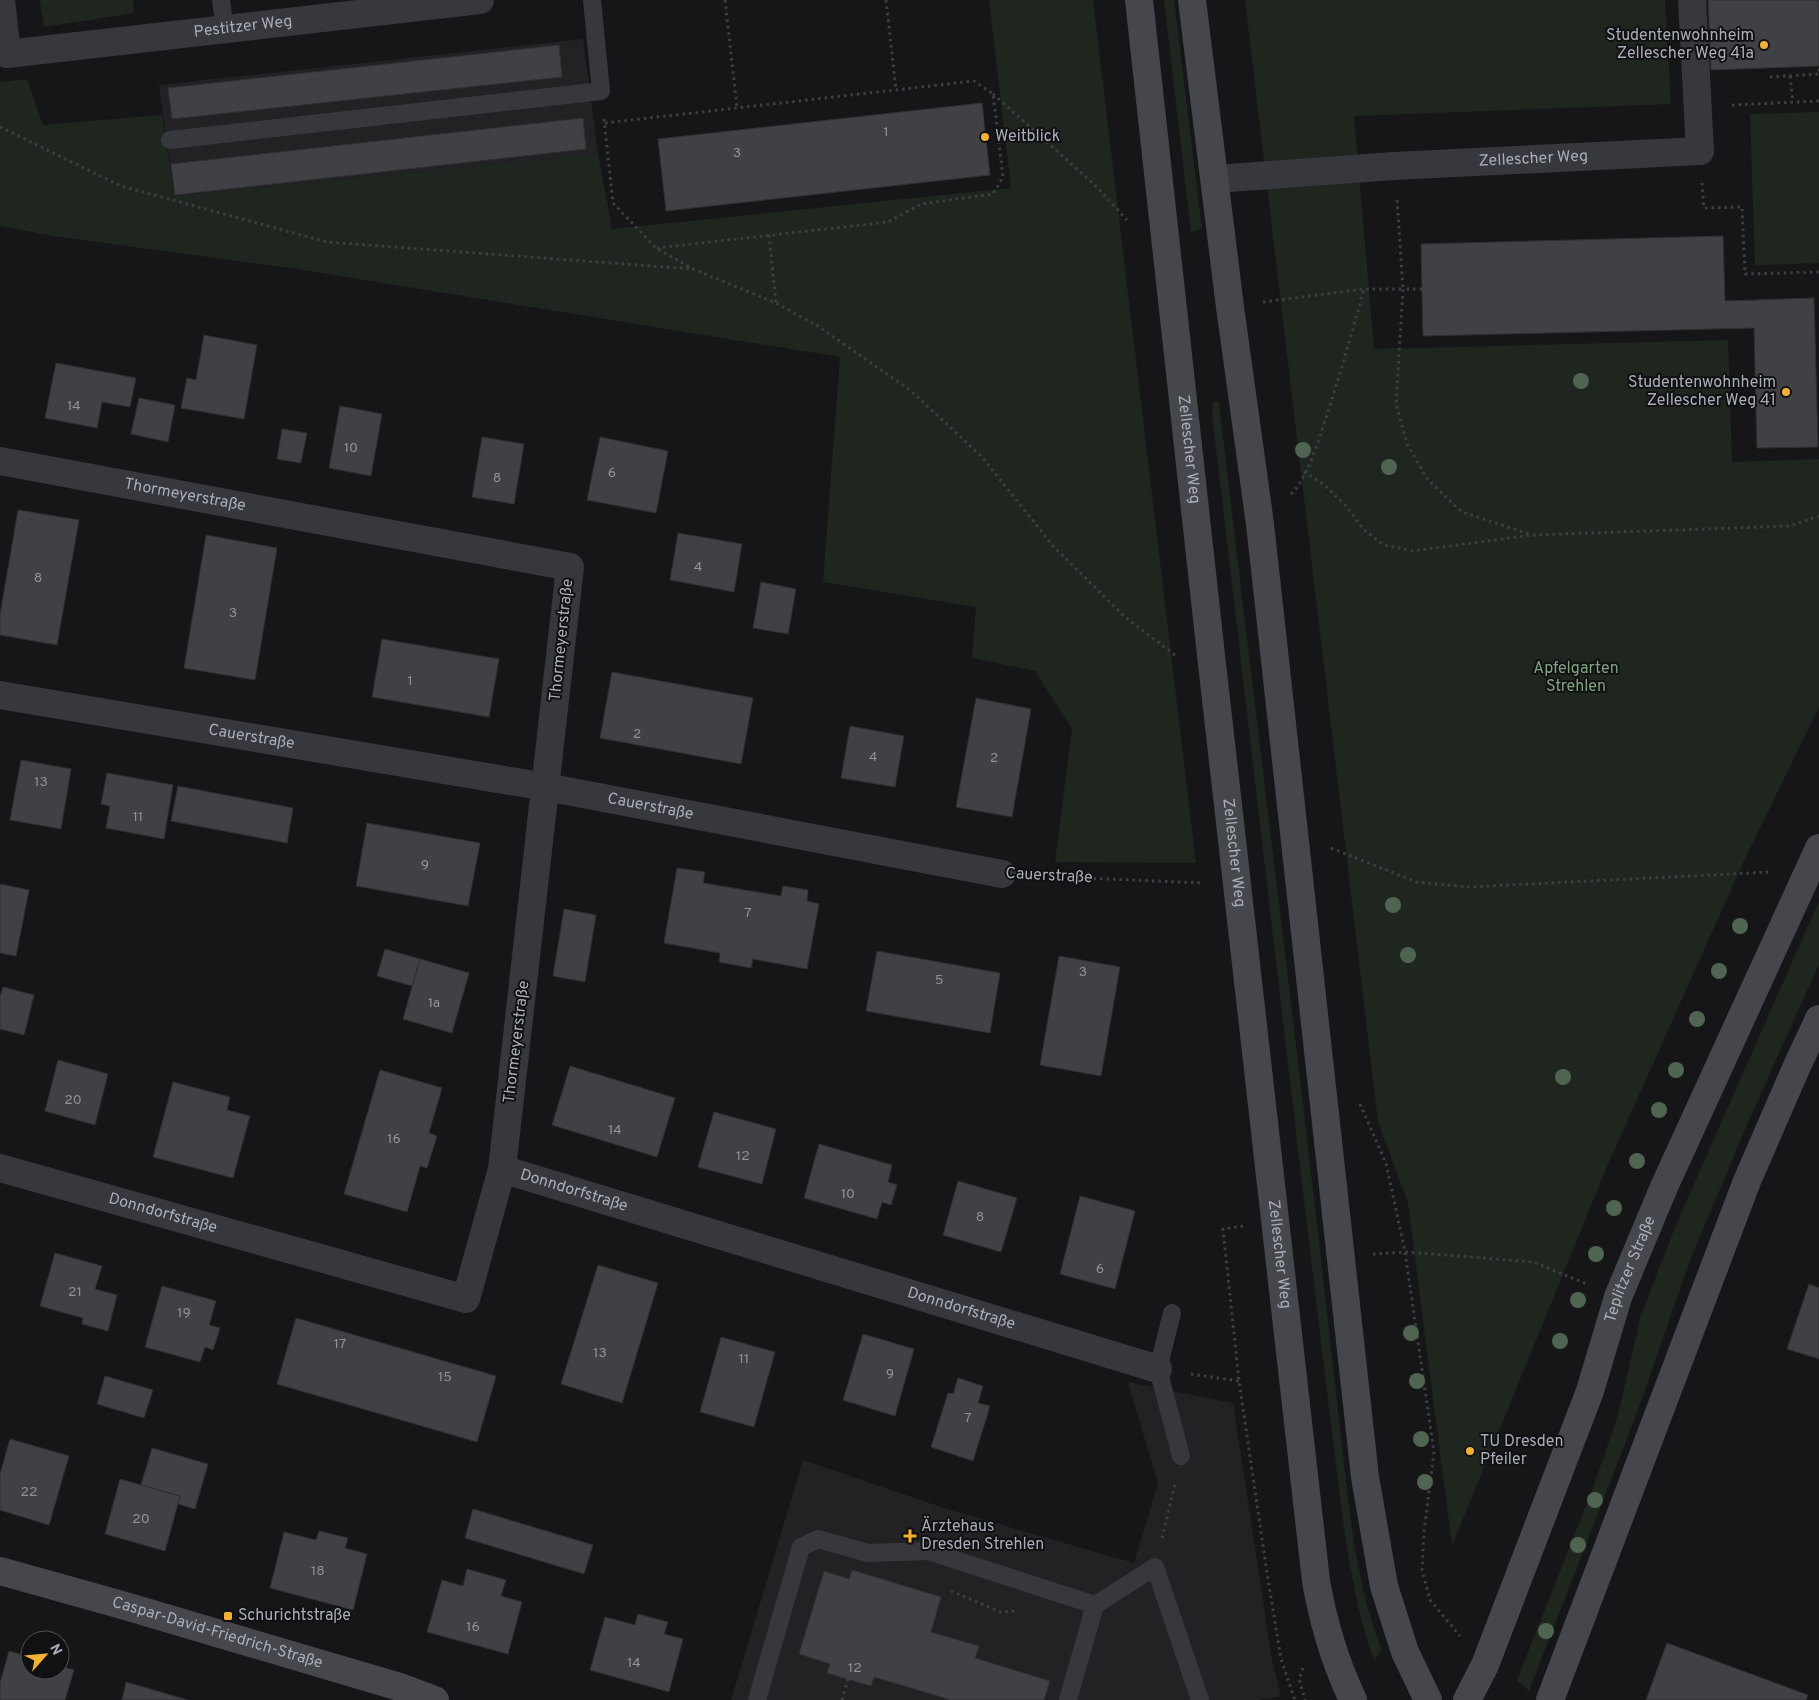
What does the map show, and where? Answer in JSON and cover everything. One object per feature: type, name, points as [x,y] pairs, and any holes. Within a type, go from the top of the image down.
[{"type":"main road","name":"Zellescher Weg","points":[[1139,0],[1234,862],[1316,1580],[1322,1613],[1352,1700]]},
{"type":"main road","points":[[1192,0],[1230,307],[1260,524],[1365,1477],[1384,1586],[1405,1652],[1428,1700]]},
{"type":"main road","name":"Teplitzer Straße","points":[[1467,1700],[1485,1665],[1590,1391],[1618,1297],[1664,1187],[1814,859]]},
{"type":"main road","points":[[1550,1700],[1747,1180],[1819,1019]]},
{"type":"main road","name":"Caspar-David-Friedrich-Straße","points":[[0,1571],[122,1605],[401,1694],[435,1700]]},
{"type":"street","name":"Pestitzer Weg","points":[[1,0],[7,54],[480,0]]},
{"type":"street","name":"Zellescher Weg","points":[[1215,180],[1394,166],[1700,151],[1692,0]]},
{"type":"street","name":"Thormeyerstraße","points":[[0,461],[570,567],[502,1169]]},
{"type":"street","name":"Cauerstraße","points":[[0,695],[546,787],[1002,874]]},
{"type":"street","name":"Donndorfstraße","points":[[0,1168],[466,1299],[502,1169],[1158,1369]]},
{"type":"lane","points":[[221,0],[225,30]]},
{"type":"lane","points":[[170,140],[601,91],[592,0]]},
{"type":"lane","points":[[1172,1313],[1158,1369],[1181,1456]]},
{"type":"lane","points":[[757,1700],[801,1547],[818,1539],[868,1553],[928,1551],[1096,1605]]},
{"type":"lane","points":[[1068,1700],[1096,1605],[1155,1568],[1200,1700]]},
{"type":"path","points":[[725,0],[737,108]]},
{"type":"path","points":[[886,0],[896,90]]},
{"type":"path","points":[[1770,77],[1819,74],[1819,66]]},
{"type":"path","points":[[1790,76],[1793,101]]},
{"type":"path","points":[[605,123],[974,80],[993,94],[1096,186],[1128,220]]},
{"type":"path","points":[[601,91],[613,203],[656,248],[693,269],[776,303],[818,326],[910,390],[982,457],[1054,547],[1125,617],[1189,666],[1212,664]]},
{"type":"path","points":[[656,248],[888,222],[921,204],[993,194],[1003,177],[993,94]]},
{"type":"path","points":[[1725,105],[1819,100]]},
{"type":"path","points":[[0,127],[120,186],[326,242],[693,269]]},
{"type":"path","points":[[1394,166],[1403,289],[1396,404],[1407,444],[1428,480],[1462,512],[1533,535]]},
{"type":"path","points":[[1717,207],[1742,207],[1745,274],[1819,272]]},
{"type":"path","points":[[769,235],[776,303]]},
{"type":"path","points":[[1230,307],[1364,289],[1422,289]]},
{"type":"path","points":[[1260,524],[1296,489],[1315,451],[1364,289]]},
{"type":"path","points":[[1304,472],[1324,484],[1346,506],[1362,529],[1384,545],[1412,550],[1533,535],[1790,526],[1819,516]]},
{"type":"path","points":[[1294,845],[1319,843],[1416,882],[1469,887],[1814,859]]},
{"type":"path","name":"Cauerstraße","points":[[1002,874],[1209,884],[1234,862]]},
{"type":"path","points":[[1359,1100],[1386,1163],[1405,1252],[1434,1452],[1424,1532],[1422,1570],[1430,1600]]},
{"type":"path","points":[[1276,1222],[1223,1229],[1239,1381],[1267,1573],[1281,1659],[1295,1700]]},
{"type":"path","points":[[1340,1257],[1405,1252],[1534,1262],[1618,1297]]},
{"type":"path","points":[[1158,1369],[1239,1381]]},
{"type":"path","points":[[1155,1568],[1181,1456]]},
{"type":"path","points":[[955,1593],[1001,1612]]},
{"type":"path","points":[[842,1700],[848,1679]]},
{"type":"shaded area","points":[[583,39],[598,154],[174,196],[159,85]]},
{"type":"shaded area","name":"Ärztehaus Dresden Strehlen","points":[[1128,1382],[1233,1403],[1272,1660],[1281,1696],[1258,1700],[731,1700],[803,1460],[947,1509],[1134,1563],[1158,1484]]},
{"type":"green space","points":[[40,0],[133,0],[134,13],[44,27]]},
{"type":"green space","points":[[989,0],[1093,0],[1196,863],[1055,862],[1072,729],[1035,671],[972,658],[976,607],[823,582],[840,357],[297,269],[53,236],[0,226],[0,82],[27,79],[43,125],[162,115],[174,196],[598,154],[612,229],[1011,188]]},
{"type":"green space","points":[[1164,0],[1174,0],[1202,229],[1191,232]]},
{"type":"green space","name":"Apfelgarten Strehlen","points":[[1245,0],[1665,0],[1671,104],[1354,116],[1374,349],[1728,340],[1732,462],[1819,459],[1819,707],[1743,863],[1608,1164],[1452,1546],[1408,1203],[1378,1122]]},
{"type":"green space","points":[[1819,112],[1819,263],[1755,265],[1750,114]]},
{"type":"green space","points":[[1213,402],[1219,402],[1351,1524],[1366,1600],[1382,1650],[1374,1661],[1363,1627],[1355,1592],[1343,1521],[1212,415]]},
{"type":"green space","points":[[1819,901],[1819,964],[1746,1127],[1689,1263],[1638,1410],[1529,1691],[1517,1680],[1593,1488],[1618,1415],[1641,1315],[1676,1225]]},
{"type":"building","name":"Studentenwohnheim Zellescher Weg 41a","points":[[1708,0],[1819,0],[1819,66],[1711,70]]},
{"type":"building","points":[[559,45],[562,77],[172,119],[168,88]]},
{"type":"building","points":[[982,103],[990,175],[666,211],[658,139]]},
{"type":"building","points":[[583,118],[586,149],[175,195],[171,164]]},
{"type":"building","name":"Studentenwohnheim Zellescher Weg 41","points":[[1723,236],[1725,301],[1814,298],[1818,447],[1757,448],[1754,328],[1423,336],[1421,244]]},
{"type":"building","points":[[204,335],[257,345],[244,419],[181,408],[187,378],[196,380]]},
{"type":"building","points":[[56,363],[136,378],[130,407],[102,402],[97,428],[45,418]]},
{"type":"building","points":[[139,398],[175,405],[168,442],[131,434]]},
{"type":"building","points":[[340,406],[382,414],[371,476],[329,468]]},
{"type":"building","points":[[282,429],[307,433],[301,463],[277,459]]},
{"type":"building","points":[[482,437],[524,444],[514,504],[472,497]]},
{"type":"building","points":[[600,437],[668,451],[656,513],[587,500]]},
{"type":"building","points":[[18,510],[79,520],[57,645],[0,635],[0,615]]},
{"type":"building","points":[[678,533],[742,544],[734,592],[670,580]]},
{"type":"building","points":[[206,535],[277,548],[255,680],[184,668]]},
{"type":"building","points":[[761,582],[796,589],[788,634],[753,628]]},
{"type":"building","points":[[382,639],[499,659],[489,717],[372,697]]},
{"type":"building","points":[[612,672],[753,698],[741,764],[600,738]]},
{"type":"building","points":[[976,698],[1031,709],[1012,817],[956,807]]},
{"type":"building","points":[[850,726],[904,736],[895,787],[841,778]]},
{"type":"building","points":[[21,760],[71,769],[61,829],[10,820]]},
{"type":"building","points":[[107,773],[173,785],[164,839],[106,828],[110,806],[101,804]]},
{"type":"building","points":[[178,786],[293,808],[287,843],[171,821]]},
{"type":"building","points":[[367,823],[480,843],[468,906],[356,886]]},
{"type":"building","points":[[677,868],[705,872],[703,883],[781,896],[783,886],[808,890],[807,901],[819,904],[807,969],[753,959],[751,968],[719,962],[720,953],[664,943]]},
{"type":"building","points":[[0,884],[29,890],[16,956],[0,953]]},
{"type":"building","points":[[564,909],[596,915],[585,982],[553,976]]},
{"type":"building","points":[[385,949],[420,959],[412,986],[377,976]]},
{"type":"building","points":[[877,951],[1000,973],[990,1033],[866,1011]]},
{"type":"building","points":[[1059,956],[1120,967],[1101,1076],[1040,1065]]},
{"type":"building","points":[[420,959],[469,973],[452,1033],[403,1019]]},
{"type":"building","points":[[3,987],[34,995],[24,1035],[0,1029],[0,997]]},
{"type":"building","points":[[58,1060],[108,1074],[95,1125],[45,1111]]},
{"type":"building","points":[[570,1066],[675,1098],[657,1157],[552,1125]]},
{"type":"building","points":[[380,1070],[442,1088],[429,1133],[437,1136],[427,1168],[420,1166],[407,1212],[344,1194]]},
{"type":"building","points":[[173,1082],[230,1097],[227,1110],[250,1116],[233,1178],[153,1157]]},
{"type":"building","points":[[714,1112],[776,1129],[762,1184],[698,1167]]},
{"type":"building","points":[[819,1144],[892,1165],[888,1182],[897,1185],[891,1205],[882,1202],[877,1219],[804,1198]]},
{"type":"building","points":[[958,1181],[1017,1198],[1001,1252],[943,1235]]},
{"type":"building","points":[[1080,1196],[1135,1211],[1115,1289],[1060,1274]]},
{"type":"building","points":[[55,1253],[102,1266],[95,1289],[117,1295],[108,1331],[82,1324],[83,1318],[40,1306]]},
{"type":"building","points":[[598,1265],[658,1283],[622,1403],[561,1384]]},
{"type":"building","points":[[1809,1284],[1819,1288],[1819,1359],[1787,1349]]},
{"type":"building","points":[[162,1286],[216,1301],[209,1325],[220,1328],[213,1350],[205,1347],[200,1362],[145,1347]]},
{"type":"building","points":[[296,1318],[496,1376],[477,1442],[277,1384]]},
{"type":"building","points":[[863,1334],[914,1349],[895,1416],[843,1400]]},
{"type":"building","points":[[721,1337],[775,1352],[754,1427],[700,1412]]},
{"type":"building","points":[[105,1376],[153,1390],[144,1418],[97,1404]]},
{"type":"building","points":[[958,1378],[983,1386],[978,1403],[990,1406],[973,1461],[931,1447],[948,1393],[953,1394]]},
{"type":"building","points":[[10,1439],[69,1456],[49,1525],[0,1510],[0,1474]]},
{"type":"building","points":[[152,1448],[208,1464],[195,1509],[178,1504],[180,1496],[141,1485]]},
{"type":"building","points":[[120,1479],[180,1496],[165,1551],[105,1534]]},
{"type":"building","points":[[473,1509],[593,1545],[584,1574],[465,1538]]},
{"type":"building","points":[[319,1531],[348,1538],[345,1548],[367,1554],[353,1610],[270,1588],[284,1532],[316,1540]]},
{"type":"building","points":[[467,1569],[506,1580],[501,1596],[522,1602],[508,1654],[427,1632],[442,1580],[463,1586]]},
{"type":"building","points":[[852,1570],[941,1597],[931,1632],[979,1646],[975,1658],[1050,1681],[1044,1700],[951,1700],[874,1677],[871,1686],[827,1673],[830,1664],[799,1654],[824,1571],[849,1579]]},
{"type":"building","points":[[638,1614],[668,1622],[664,1634],[683,1639],[669,1692],[590,1670],[605,1617],[635,1625]]},
{"type":"building","points":[[1667,1643],[1808,1695],[1806,1700],[1646,1700]]},
{"type":"building","points":[[9,1651],[20,1654],[20,1680],[70,1680],[70,1669],[74,1670],[65,1700],[0,1700],[0,1683]]},
{"type":"building","points":[[126,1682],[188,1700],[122,1700]]},
{"type":"place","name":"Studentenwohnheim Zellescher Weg 41a","points":[[1764,45]]},
{"type":"place","name":"Weitblick","points":[[985,137]]},
{"type":"place","name":"Studentenwohnheim Zellescher Weg 41","points":[[1786,392]]},
{"type":"place","name":"TU Dresden Pfeiler","points":[[1470,1451]]},
{"type":"place","name":"Ärztehaus Dresden Strehlen","points":[[910,1536]]},
{"type":"place","name":"Schurichtstraße","points":[[228,1616]]}]
